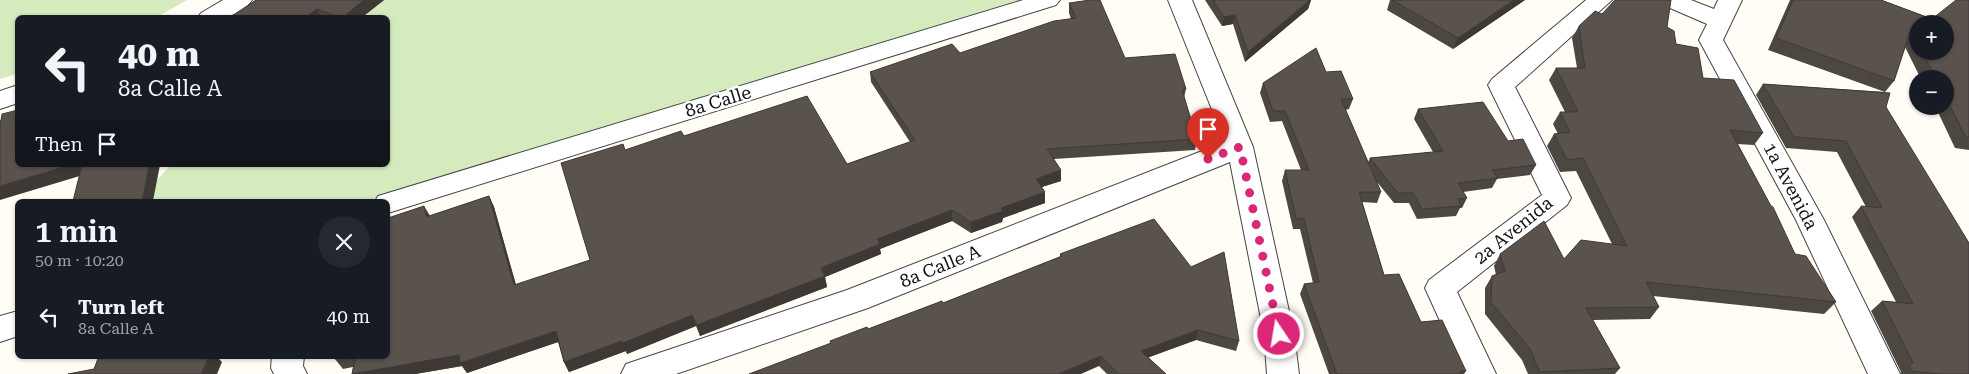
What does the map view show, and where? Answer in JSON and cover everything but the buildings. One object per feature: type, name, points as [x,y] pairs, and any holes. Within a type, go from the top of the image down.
[{"type":"street","points":[[214,15],[240,0]]},
{"type":"street","name":"8a Calle","points":[[390,202],[1048,0]]},
{"type":"street","points":[[1180,0],[1240,147],[1279,334],[1283,374]]},
{"type":"street","name":"2a Avenida","points":[[1480,374],[1440,288],[1558,198],[1501,85],[1600,0]]},
{"type":"street","points":[[1671,0],[1725,11]]},
{"type":"street","name":"1a Avenida","points":[[1725,11],[1711,40],[1810,220],[1884,374]]},
{"type":"street","points":[[0,100],[15,95]]},
{"type":"street","name":"8a Calle A","points":[[637,374],[857,299],[1240,147]]},
{"type":"street","points":[[0,329],[15,324]]},
{"type":"street","points":[[288,359],[287,368],[291,374]]},
{"type":"green space","points":[[0,0],[187,0],[161,15],[15,15],[15,75],[0,79]]},
{"type":"green space","points":[[384,0],[1019,0],[372,199],[153,199],[157,180],[169,167],[390,167],[390,15],[364,15]]},
{"type":"route","points":[[1208,159],[1240,147],[1279,334]]}]
